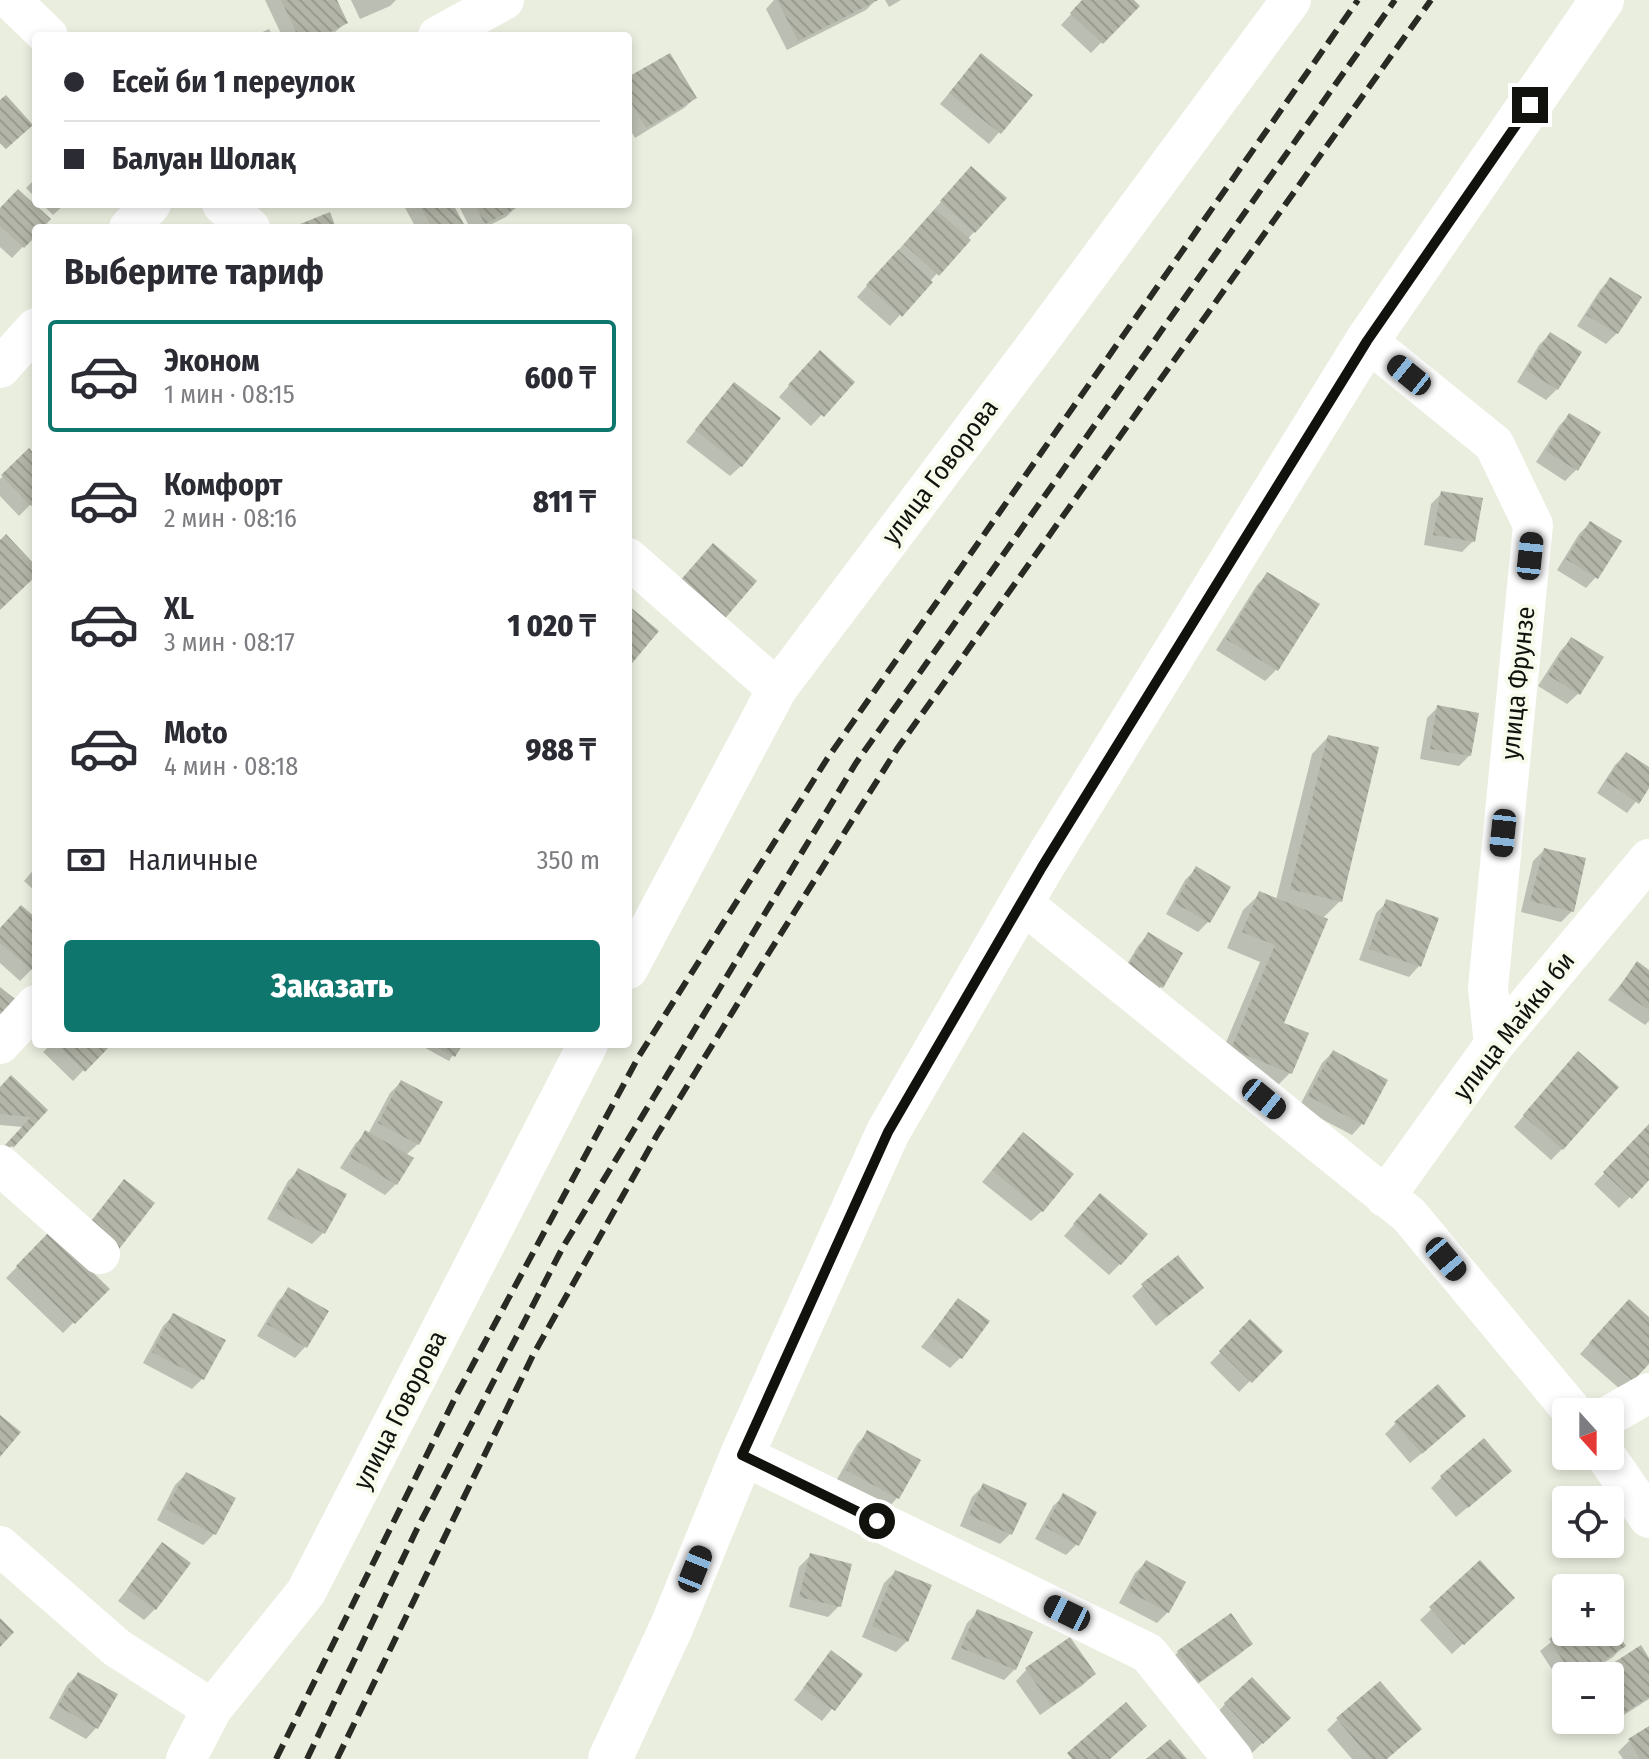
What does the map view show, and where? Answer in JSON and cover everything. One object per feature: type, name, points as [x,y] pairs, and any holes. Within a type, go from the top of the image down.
[{"type":"main road","points":[[610,1759],[672,1626],[742,1455],[888,1132],[1022,903],[1367,341],[1602,0]]},
{"type":"street","points":[[11,0],[44,32]]},
{"type":"street","points":[[440,22],[504,0]]},
{"type":"street","name":"улица Говорова","points":[[632,961],[777,689],[1291,0]]},
{"type":"street","points":[[133,224],[147,208]]},
{"type":"street","points":[[227,208],[245,224]]},
{"type":"street","points":[[0,368],[32,332]]},
{"type":"street","name":"улица Фрунзе","points":[[1367,341],[1494,444],[1533,525],[1488,988],[1494,1045]]},
{"type":"street","points":[[632,562],[777,689]]},
{"type":"street","name":"улица Майкы би","points":[[1385,1197],[1494,1045],[1649,859]]},
{"type":"street","points":[[1022,903],[1409,1215],[1561,1398]]},
{"type":"street","points":[[0,1044],[32,1009]]},
{"type":"street","name":"улица Говорова","points":[[186,1759],[212,1709],[306,1592],[586,1048]]},
{"type":"street","points":[[0,1165],[100,1254]]},
{"type":"street","points":[[1624,1407],[1649,1393]]},
{"type":"street","points":[[742,1455],[1148,1653],[1233,1759]]},
{"type":"street","points":[[1616,1470],[1649,1518]]},
{"type":"street","points":[[0,1546],[117,1648],[212,1709]]},
{"type":"building","points":[[281,0],[337,0],[348,23],[330,32],[296,32]]},
{"type":"building","points":[[777,0],[878,0],[798,41]]},
{"type":"building","points":[[1082,0],[1134,0],[1140,6],[1103,44],[1070,13]]},
{"type":"building","points":[[670,53],[697,98],[646,128],[632,104],[632,75]]},
{"type":"building","points":[[981,53],[1033,95],[1001,134],[949,93]]},
{"type":"building","points":[[6,95],[32,124],[6,149],[0,143],[0,100]]},
{"type":"building","points":[[971,166],[1007,198],[975,233],[940,201]]},
{"type":"building","points":[[18,189],[32,202],[32,208],[39,208],[51,219],[47,224],[32,224],[32,240],[24,248],[0,226],[0,208]]},
{"type":"building","points":[[421,208],[455,208],[464,224],[430,224]]},
{"type":"building","points":[[476,208],[516,208],[485,224]]},
{"type":"building","points":[[935,209],[971,240],[939,276],[904,244]]},
{"type":"building","points":[[330,212],[334,224],[300,224]]},
{"type":"building","points":[[898,250],[933,282],[902,317],[866,285]]},
{"type":"building","points":[[1610,277],[1642,297],[1618,334],[1586,315]]},
{"type":"building","points":[[1550,332],[1582,352],[1558,390],[1526,370]]},
{"type":"building","points":[[820,350],[855,382],[824,417],[788,385]]},
{"type":"building","points":[[734,382],[781,418],[742,467],[695,430]]},
{"type":"building","points":[[1569,413],[1601,432],[1578,471],[1546,451]]},
{"type":"building","points":[[29,448],[32,451],[32,505],[31,506],[1,475]]},
{"type":"building","points":[[1441,491],[1483,498],[1475,542],[1433,535]]},
{"type":"building","points":[[1590,521],[1622,541],[1598,579],[1566,559]]},
{"type":"building","points":[[6,534],[32,562],[32,580],[0,610],[0,540]]},
{"type":"building","points":[[713,543],[757,581],[722,622],[678,583]]},
{"type":"building","points":[[1267,572],[1320,604],[1278,671],[1226,639]]},
{"type":"building","points":[[632,608],[659,631],[632,663]]},
{"type":"building","points":[[1571,637],[1604,657],[1580,695],[1548,675]]},
{"type":"building","points":[[1437,705],[1479,713],[1471,756],[1430,749]]},
{"type":"building","points":[[1328,735],[1379,747],[1342,902],[1290,889]]},
{"type":"building","points":[[1626,752],[1649,767],[1649,788],[1639,804],[1606,781]]},
{"type":"building","points":[[1544,848],[1586,858],[1574,912],[1530,901]]},
{"type":"building","points":[[1196,866],[1231,887],[1210,923],[1175,903]]},
{"type":"building","points":[[1259,891],[1328,919],[1284,1023],[1309,1033],[1292,1074],[1231,1049],[1275,945],[1242,932]]},
{"type":"building","points":[[1386,899],[1439,918],[1421,967],[1369,949]]},
{"type":"building","points":[[21,905],[32,915],[32,970],[0,943],[0,928]]},
{"type":"building","points":[[1148,932],[1183,953],[1163,988],[1127,968]]},
{"type":"building","points":[[1637,961],[1649,970],[1649,1010],[1618,989]]},
{"type":"building","points":[[0,987],[15,999],[0,1017]]},
{"type":"building","points":[[61,1048],[108,1048],[85,1072]]},
{"type":"building","points":[[438,1048],[461,1048],[455,1057]]},
{"type":"building","points":[[1333,1050],[1388,1080],[1364,1125],[1308,1096]]},
{"type":"building","points":[[1578,1051],[1619,1087],[1563,1150],[1523,1115]]},
{"type":"building","points":[[11,1075],[48,1110],[14,1147],[5,1145],[31,1117],[0,1114],[0,1087]]},
{"type":"building","points":[[401,1080],[443,1102],[419,1145],[378,1123]]},
{"type":"building","points":[[1649,1124],[1649,1180],[1632,1199],[1603,1172]]},
{"type":"building","points":[[365,1130],[414,1158],[397,1185],[350,1157]]},
{"type":"building","points":[[1023,1132],[1074,1174],[1043,1212],[992,1170]]},
{"type":"building","points":[[298,1168],[347,1194],[325,1234],[276,1208]]},
{"type":"building","points":[[124,1179],[155,1203],[119,1249],[88,1225]]},
{"type":"building","points":[[1100,1193],[1148,1234],[1121,1265],[1073,1224]]},
{"type":"building","points":[[50,1231],[110,1289],[75,1324],[16,1266]]},
{"type":"building","points":[[1178,1255],[1204,1288],[1167,1317],[1141,1284]]},
{"type":"building","points":[[288,1287],[329,1311],[307,1348],[267,1324]]},
{"type":"building","points":[[958,1298],[990,1321],[962,1359],[930,1336]]},
{"type":"building","points":[[1629,1299],[1649,1317],[1649,1364],[1633,1381],[1589,1343]]},
{"type":"building","points":[[173,1313],[226,1340],[204,1380],[152,1352]]},
{"type":"building","points":[[1250,1319],[1283,1351],[1252,1383],[1219,1351]]},
{"type":"building","points":[[1438,1384],[1466,1416],[1422,1454],[1394,1422]]},
{"type":"building","points":[[0,1415],[21,1432],[0,1457]]},
{"type":"building","points":[[867,1430],[921,1460],[899,1499],[846,1470]]},
{"type":"building","points":[[1484,1438],[1512,1471],[1468,1508],[1440,1476]]},
{"type":"building","points":[[186,1472],[236,1498],[216,1535],[166,1509]]},
{"type":"building","points":[[983,1483],[1027,1503],[1012,1535],[969,1515]]},
{"type":"building","points":[[1063,1493],[1097,1512],[1079,1546],[1045,1527]]},
{"type":"building","points":[[162,1542],[191,1563],[156,1610],[127,1589]]},
{"type":"building","points":[[810,1553],[852,1564],[841,1607],[799,1597]]},
{"type":"building","points":[[1146,1560],[1186,1582],[1169,1613],[1128,1591]]},
{"type":"building","points":[[1480,1560],[1515,1598],[1464,1645],[1429,1607]]},
{"type":"building","points":[[895,1570],[932,1585],[908,1642],[872,1626]]},
{"type":"building","points":[[977,1609],[1033,1632],[1016,1670],[961,1648]]},
{"type":"building","points":[[1231,1613],[1253,1644],[1199,1682],[1177,1651]]},
{"type":"building","points":[[0,1618],[14,1632],[0,1647]]},
{"type":"building","points":[[1070,1637],[1096,1674],[1052,1706],[1025,1668]]},
{"type":"building","points":[[1624,1643],[1626,1646],[1601,1662],[1564,1662],[1554,1646],[1624,1646]]},
{"type":"building","points":[[1641,1645],[1649,1658],[1649,1697],[1624,1713],[1624,1662],[1615,1662]]},
{"type":"building","points":[[831,1650],[863,1674],[835,1711],[803,1688]]},
{"type":"building","points":[[78,1672],[118,1694],[98,1729],[58,1706]]},
{"type":"building","points":[[1252,1677],[1291,1718],[1263,1744],[1224,1703]]},
{"type":"building","points":[[1380,1681],[1422,1729],[1387,1759],[1371,1759],[1336,1718]]},
{"type":"building","points":[[1126,1702],[1147,1726],[1110,1759],[1072,1759],[1067,1753]]},
{"type":"building","points":[[1649,1726],[1649,1759],[1640,1759],[1628,1739]]},
{"type":"building","points":[[1170,1739],[1187,1759],[1146,1759]]},
{"type":"railway","points":[[276,1759],[457,1394],[639,1056],[827,759],[1358,0]]},
{"type":"railway","points":[[307,1759],[417,1529],[563,1247],[856,763],[1395,0]]},
{"type":"railway","points":[[337,1759],[533,1355],[657,1135],[770,951],[897,749],[1431,0]]},
{"type":"route","points":[[877,1521],[742,1455],[888,1132],[1042,867],[1367,341],[1530,105]]}]
